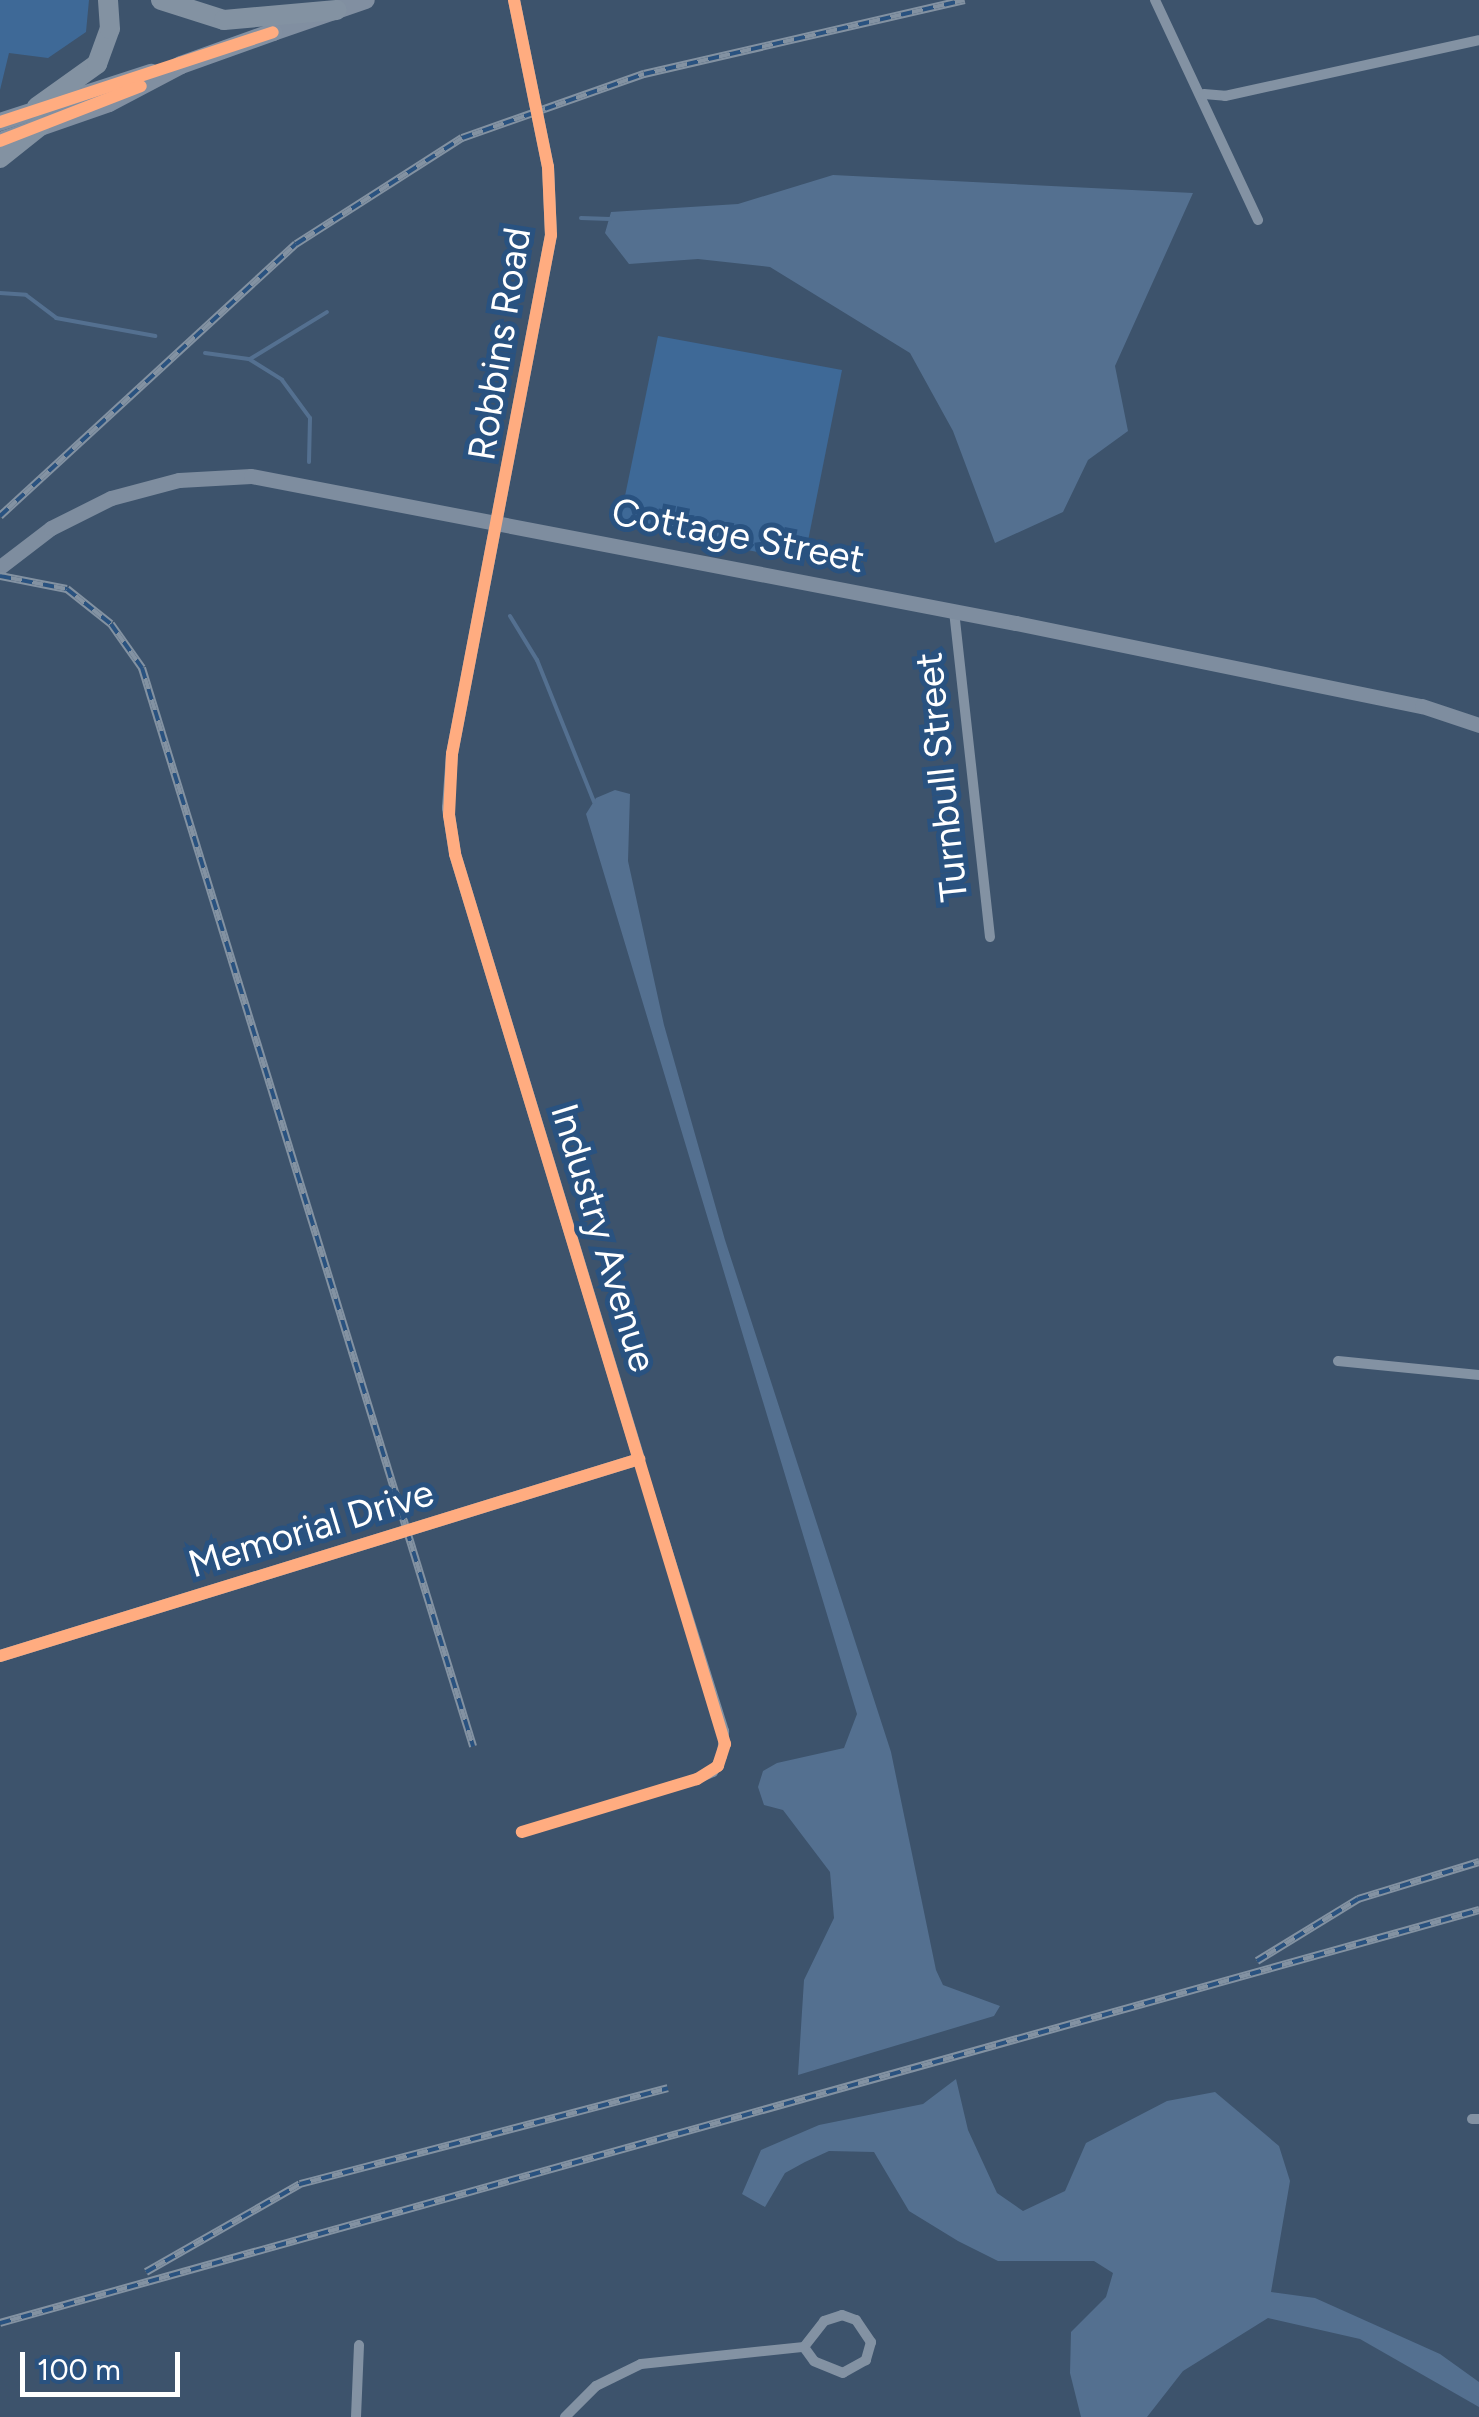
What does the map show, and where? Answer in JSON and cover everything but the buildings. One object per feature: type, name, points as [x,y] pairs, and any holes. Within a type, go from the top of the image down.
[{"type":"highway","points":[[0,158],[39,116],[97,64],[110,29],[108,0]]},
{"type":"highway","points":[[161,0],[224,20],[337,10]]},
{"type":"highway","points":[[181,65],[273,32]]},
{"type":"main road","points":[[273,32],[366,0]]},
{"type":"main road","points":[[0,122],[39,116],[181,65]]},
{"type":"main road","points":[[0,141],[39,116]]},
{"type":"main road","name":"Cottage Street","points":[[0,567],[51,528],[111,498],[218,476],[286,480],[1422,706],[1479,725]]},
{"type":"street","name":"Robbins Road","points":[[500,520],[551,235],[548,168],[514,0]]},
{"type":"street","points":[[1155,0],[1189,76],[1204,94],[1258,220]]},
{"type":"street","points":[[1204,94],[1225,96],[1479,40]]},
{"type":"street","name":"Industry Avenue","points":[[500,520],[452,754],[452,845],[724,1731],[722,1756],[712,1772],[522,1832]]},
{"type":"street","name":"Turnbull Street","points":[[954,611],[990,938]]},
{"type":"street","points":[[1338,1361],[1479,1376]]},
{"type":"street","name":"Memorial Drive","points":[[0,1656],[639,1459]]},
{"type":"street","points":[[566,2417],[596,2386],[641,2364],[804,2347],[824,2321],[842,2316],[856,2320],[872,2342],[866,2360],[843,2372],[814,2360],[804,2347]]},
{"type":"street","points":[[356,2417],[359,2345]]},
{"type":"shaded area","points":[[0,0],[89,0],[86,32],[48,58],[9,53],[0,90]]},
{"type":"shaded area","points":[[833,175],[1193,193],[1115,366],[1128,431],[1088,460],[1063,512],[995,543],[953,431],[910,353],[770,267],[698,259],[629,264],[605,233],[611,212],[738,204]]},
{"type":"shaded area","points":[[658,336],[842,370],[804,561],[619,525]]},
{"type":"shaded area","points":[[615,790],[630,794],[628,861],[664,1025],[725,1240],[891,1752],[936,1970],[943,1985],[1000,2006],[994,2016],[798,2075],[804,1980],[834,1918],[830,1872],[783,1810],[764,1805],[758,1787],[763,1771],[777,1763],[844,1748],[857,1714],[586,814],[596,798]]},
{"type":"shaded area","points":[[956,2079],[968,2130],[997,2193],[1023,2211],[1065,2191],[1086,2143],[1167,2101],[1215,2092],[1279,2146],[1290,2181],[1271,2292],[1315,2298],[1440,2354],[1479,2382],[1479,2407],[1360,2339],[1268,2318],[1183,2371],[1147,2417],[1081,2417],[1070,2373],[1071,2332],[1106,2297],[1113,2273],[1094,2261],[998,2261],[958,2241],[909,2211],[874,2152],[829,2151],[805,2162],[785,2173],[765,2207],[742,2194],[761,2150],[819,2125],[923,2104]]},
{"type":"waterway","points":[[581,218],[610,219]]},
{"type":"waterway","points":[[0,293],[26,295],[56,318],[155,336]]},
{"type":"waterway","points":[[250,359],[327,312]]},
{"type":"waterway","points":[[205,353],[249,359],[282,380],[310,418],[309,462]]},
{"type":"waterway","points":[[510,616],[537,660],[594,802]]},
{"type":"railway","points":[[0,516],[296,244],[462,138],[644,74],[965,0]]},
{"type":"railway","points":[[0,576],[67,589],[111,624],[142,668],[473,1746]]},
{"type":"railway","points":[[1257,1961],[1358,1899],[1479,1862]]},
{"type":"railway","points":[[0,2323],[1479,1910]]},
{"type":"railway","points":[[146,2272],[300,2184],[668,2088]]},
{"type":"cycle path","points":[[514,0],[548,167],[551,235],[452,754],[449,815],[455,854],[725,1744],[718,1766],[697,1779],[522,1832]]},
{"type":"cycle path","points":[[0,122],[273,32]]},
{"type":"cycle path","points":[[0,141],[141,86]]},
{"type":"cycle path","points":[[0,1656],[639,1459]]}]
